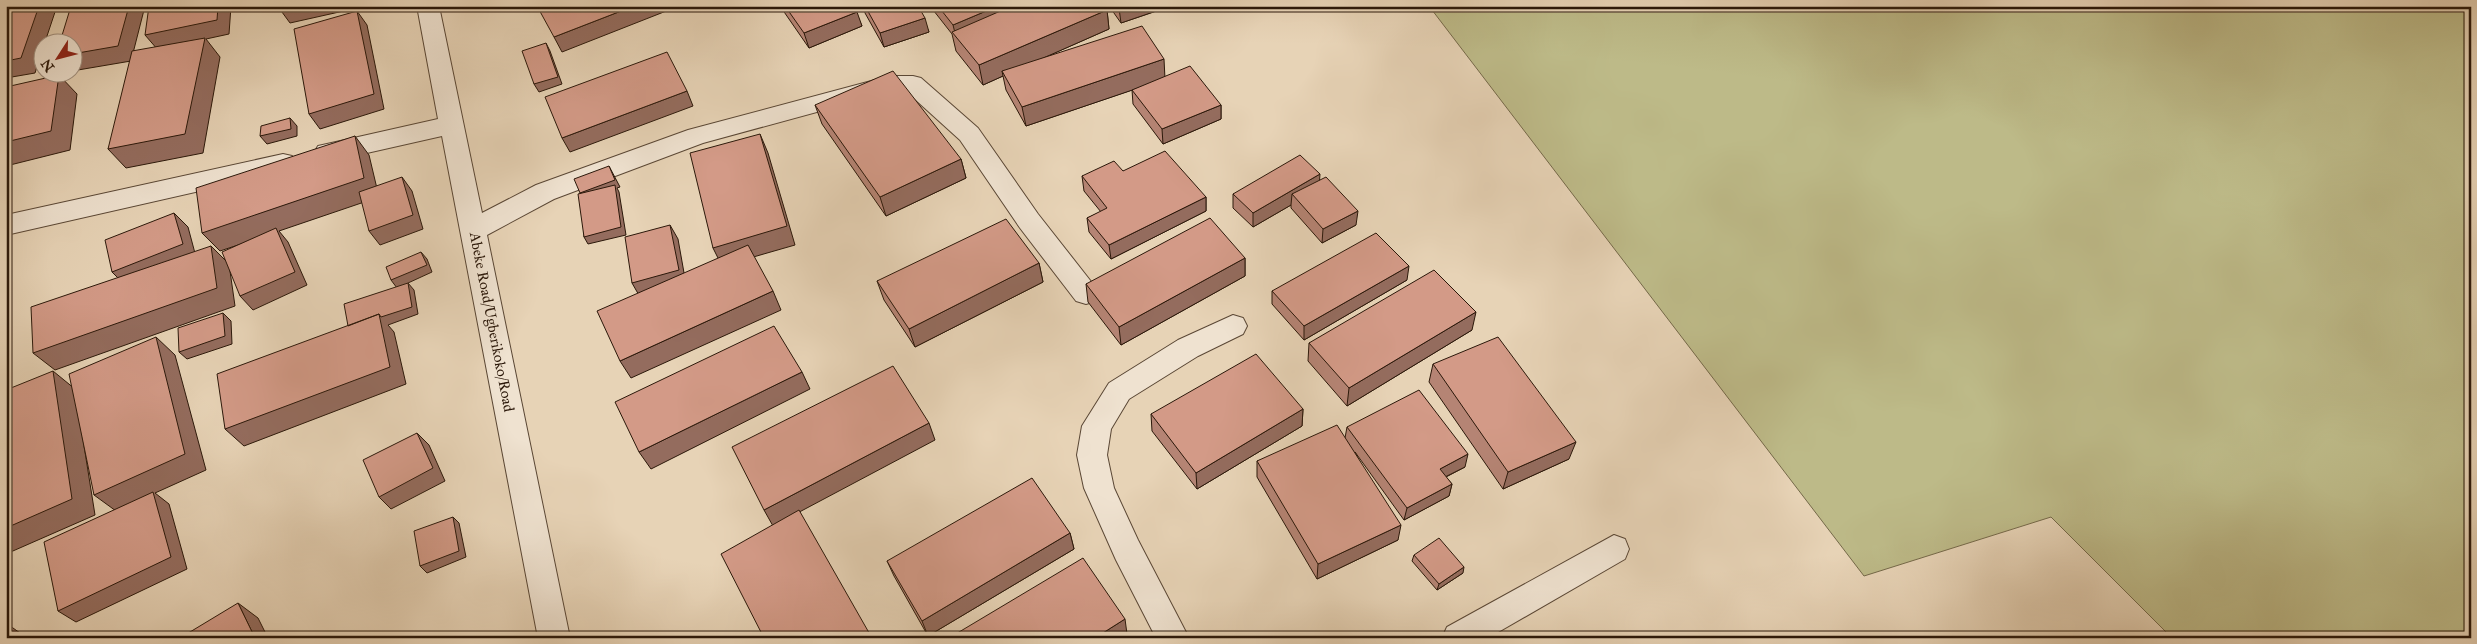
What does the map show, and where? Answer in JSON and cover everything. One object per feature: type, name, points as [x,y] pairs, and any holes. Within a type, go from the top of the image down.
[{"type":"street","name":"Abeke Road/Ugberikoko/Road","points":[[428,6],[554,638]]},
{"type":"street","points":[[474,230],[546,192],[697,136],[890,84],[913,84],[969,134],[1029,221],[1086,293]]},
{"type":"street","points":[[6,225],[452,125]]},
{"type":"street","points":[[1173,638],[1127,550],[1099,488],[1092,455],[1097,426],[1119,391],[1188,348],[1233,326]]},
{"type":"street","points":[[1458,638],[1614,549]]},
{"type":"shaded area","points":[[1429,6],[2471,6],[2471,638],[2172,638],[2051,517],[1864,576]]},
{"type":"building","points":[[6,6],[39,6],[21,58],[6,61]]},
{"type":"building","points":[[71,6],[129,6],[118,46],[82,52],[82,32],[63,32]]},
{"type":"building","points":[[149,6],[218,6],[217,20],[145,35]]},
{"type":"building","points":[[537,6],[634,6],[554,37]]},
{"type":"building","points":[[785,6],[853,6],[857,12],[804,33]]},
{"type":"building","points":[[865,6],[918,6],[925,18],[880,33]]},
{"type":"building","points":[[938,6],[998,6],[953,25]]},
{"type":"building","points":[[1012,6],[1104,6],[1107,10],[979,65],[952,32]]},
{"type":"building","points":[[357,11],[374,94],[309,114],[294,29]]},
{"type":"building","points":[[1142,26],[1164,59],[1022,107],[1002,71]]},
{"type":"building","points":[[205,38],[185,134],[108,149],[132,51]]},
{"type":"building","points":[[546,43],[558,77],[534,84],[522,51]]},
{"type":"building","points":[[667,52],[687,91],[562,138],[545,97]]},
{"type":"building","points":[[1190,66],[1221,105],[1162,129],[1132,90]]},
{"type":"building","points":[[893,71],[961,159],[880,197],[815,105]]},
{"type":"building","points":[[32,81],[58,82],[51,131],[6,142],[6,87]]},
{"type":"building","points":[[290,118],[291,129],[260,136],[261,126]]},
{"type":"building","points":[[760,134],[787,226],[713,248],[690,153]]},
{"type":"building","points":[[355,136],[364,178],[202,233],[196,188]]},
{"type":"building","points":[[1165,151],[1206,197],[1109,245],[1087,218],[1107,208],[1082,176],[1114,161],[1123,171]]},
{"type":"building","points":[[1300,155],[1320,174],[1253,213],[1233,194]]},
{"type":"building","points":[[609,166],[615,180],[580,193],[574,179]]},
{"type":"building","points":[[402,177],[413,215],[369,231],[359,192]]},
{"type":"building","points":[[1326,177],[1358,211],[1323,229],[1292,194]]},
{"type":"building","points":[[615,185],[621,227],[584,237],[578,194]]},
{"type":"building","points":[[174,213],[183,244],[112,272],[105,240]]},
{"type":"building","points":[[1210,218],[1245,258],[1119,327],[1086,284]]},
{"type":"building","points":[[1006,219],[1039,263],[909,329],[877,281]]},
{"type":"building","points":[[670,225],[679,270],[632,283],[625,237]]},
{"type":"building","points":[[276,228],[295,272],[240,296],[222,252]]},
{"type":"building","points":[[1376,233],[1409,266],[1304,326],[1272,291]]},
{"type":"building","points":[[748,245],[773,291],[620,361],[597,311]]},
{"type":"building","points":[[211,246],[217,288],[33,353],[31,307]]},
{"type":"building","points":[[421,252],[427,265],[391,280],[386,267]]},
{"type":"building","points":[[1434,270],[1476,312],[1349,388],[1309,343]]},
{"type":"building","points":[[408,283],[412,307],[381,317],[379,314],[348,326],[344,304]]},
{"type":"building","points":[[223,313],[225,336],[179,352],[178,328]]},
{"type":"building","points":[[379,314],[390,367],[225,429],[217,374]]},
{"type":"building","points":[[774,326],[802,372],[639,452],[615,402]]},
{"type":"building","points":[[156,337],[185,454],[94,495],[69,374]]},
{"type":"building","points":[[1498,337],[1576,442],[1508,472],[1433,364]]},
{"type":"building","points":[[1256,354],[1303,409],[1196,473],[1151,414]]},
{"type":"building","points":[[893,366],[929,423],[764,510],[732,447]]},
{"type":"building","points":[[53,371],[72,499],[6,528],[6,390]]},
{"type":"building","points":[[1419,390],[1468,454],[1440,469],[1452,484],[1407,508],[1347,427]]},
{"type":"building","points":[[1337,425],[1401,525],[1318,564],[1257,461]]},
{"type":"building","points":[[417,433],[433,468],[379,497],[363,460]]},
{"type":"building","points":[[1032,478],[1070,533],[922,621],[887,561]]},
{"type":"building","points":[[153,492],[171,557],[58,611],[44,542]]},
{"type":"building","points":[[799,510],[872,638],[764,638],[721,554]]},
{"type":"building","points":[[453,517],[459,551],[420,566],[414,531]]},
{"type":"building","points":[[1439,538],[1464,567],[1439,584],[1414,555]]},
{"type":"building","points":[[1083,558],[1125,619],[1095,638],[949,638]]},
{"type":"building","points":[[238,603],[255,638],[180,638]]},
{"type":"building","points":[[6,627],[21,638],[6,638]]}]
